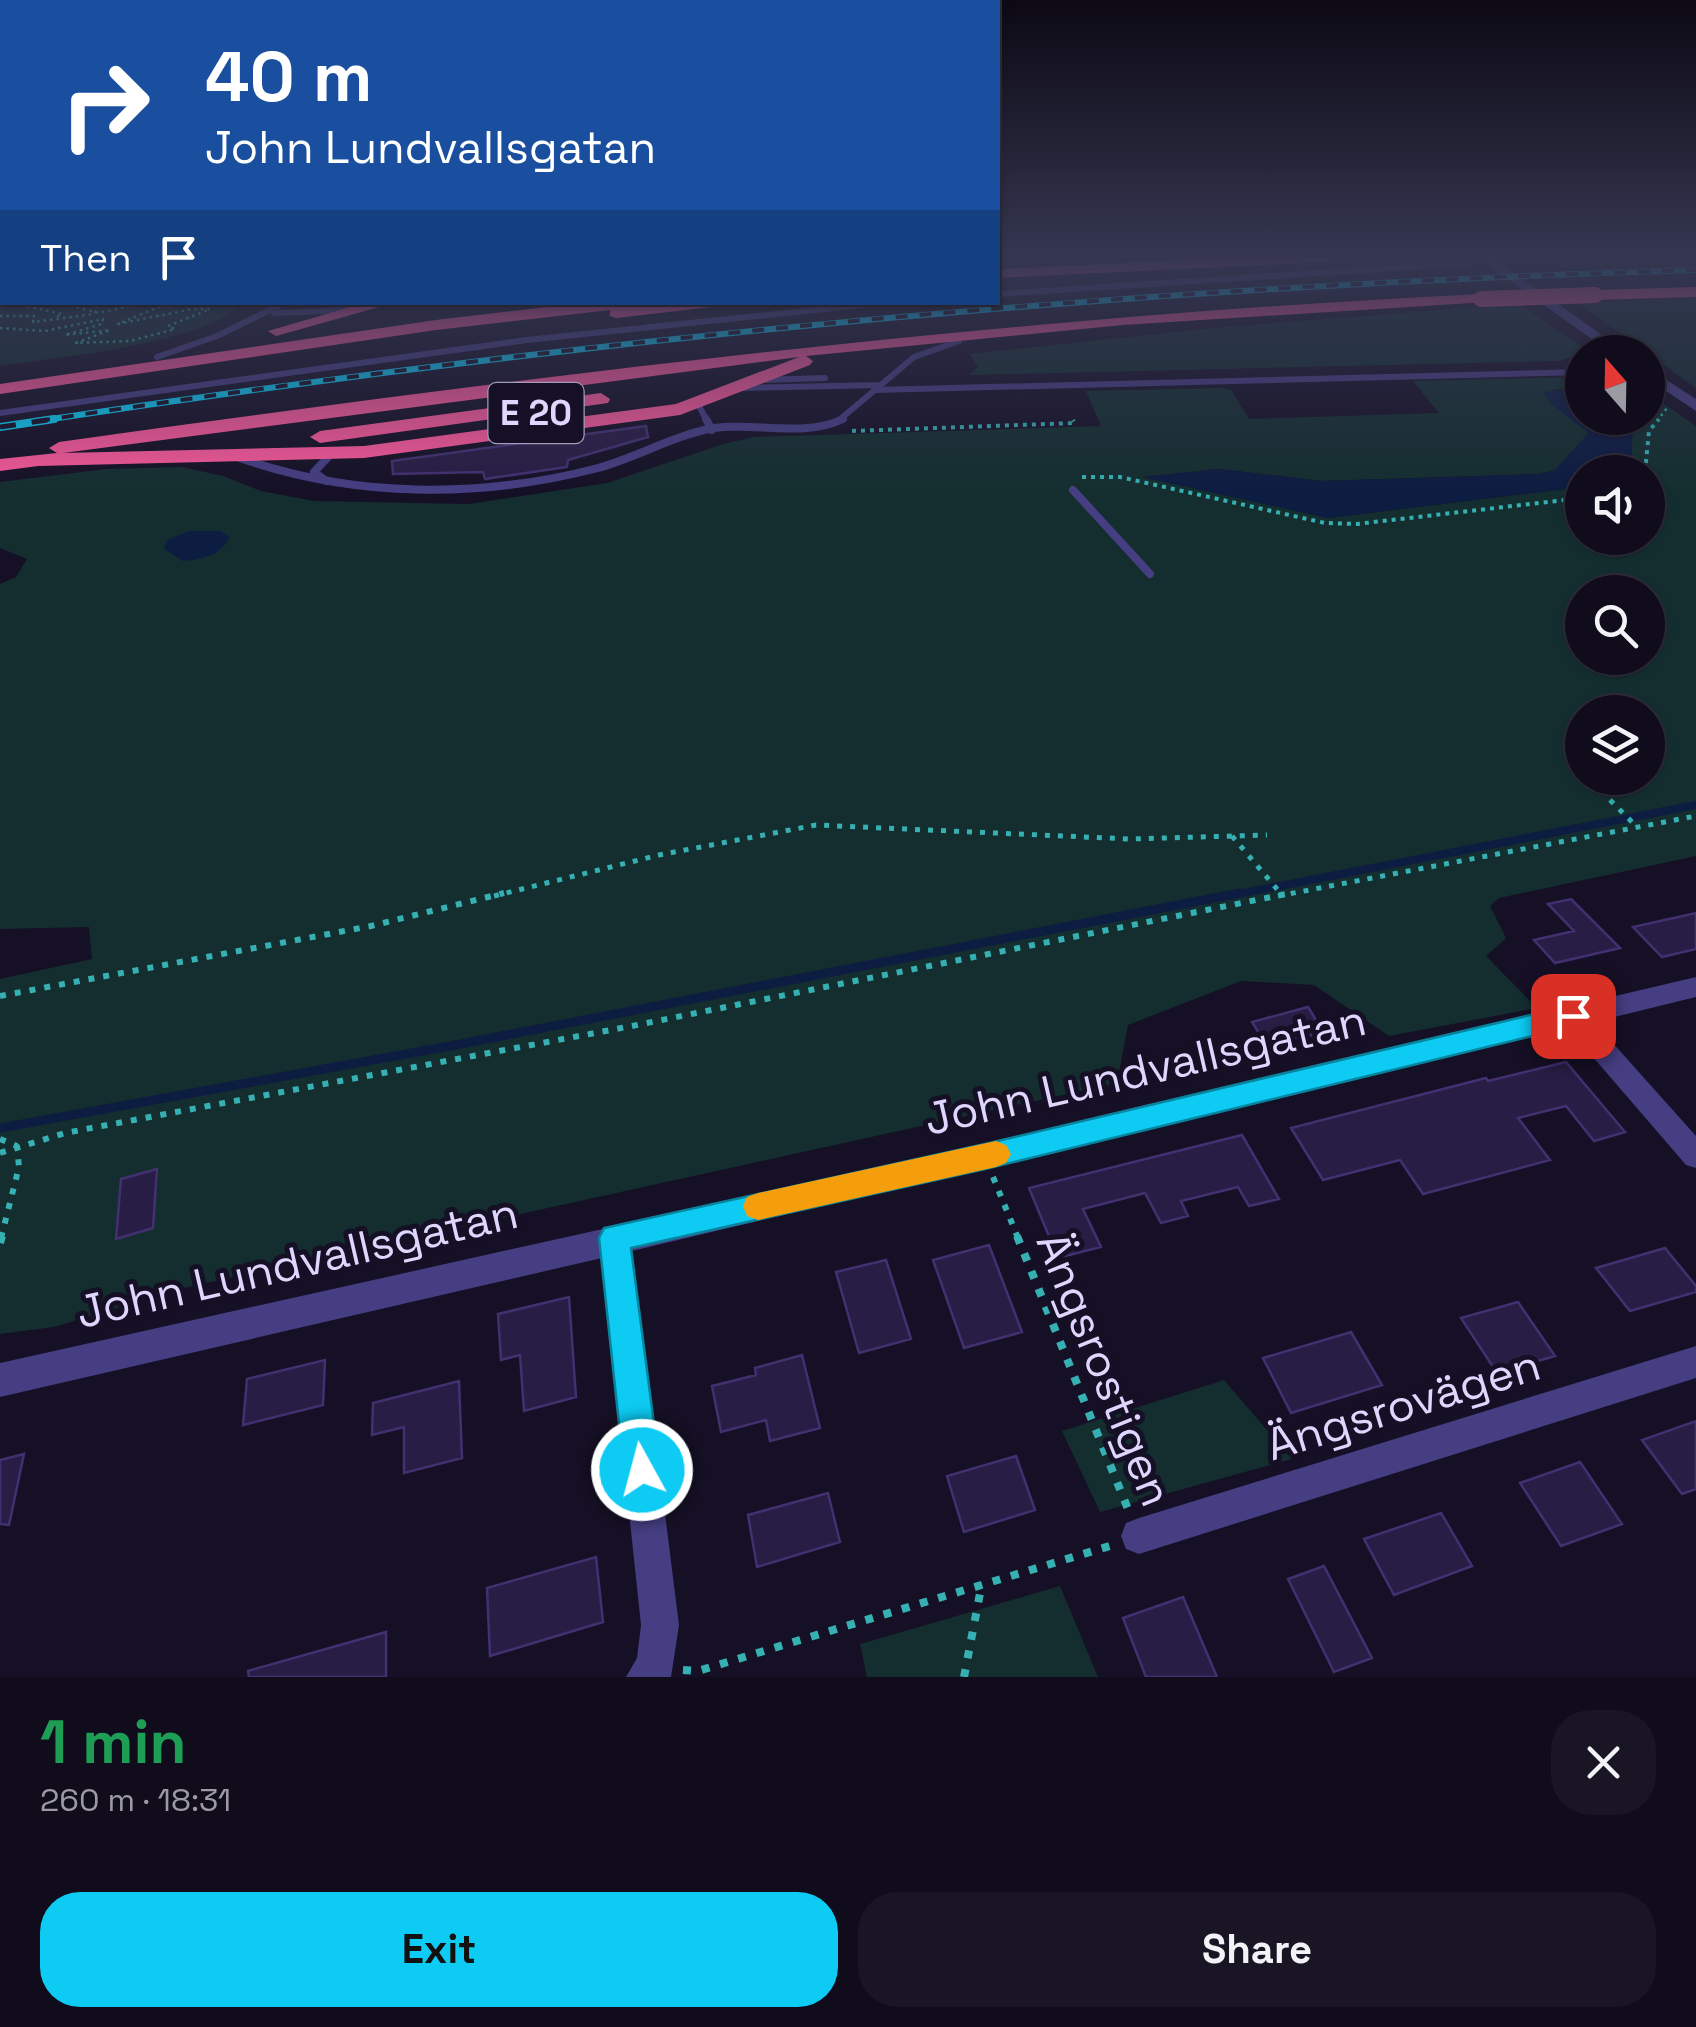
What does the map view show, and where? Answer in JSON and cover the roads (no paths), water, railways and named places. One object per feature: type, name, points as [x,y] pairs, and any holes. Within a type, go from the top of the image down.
[{"type":"highway","name":"E 20","points":[[212,353],[260,336]]},
{"type":"highway","name":"E 20","points":[[0,386],[326,336]]},
{"type":"highway","name":"E 20","points":[[212,353],[328,336]]},
{"type":"highway","name":"E 20","points":[[212,353],[346,336]]},
{"type":"highway","name":"E 20","points":[[212,353],[364,336]]},
{"type":"highway","name":"E 20","points":[[0,386],[157,357],[376,336]]},
{"type":"highway","name":"E 20","points":[[0,462],[59,448],[950,336]]},
{"type":"highway","name":"E 20","points":[[38,460],[818,351],[1011,336]]},
{"type":"highway","name":"E 20","points":[[0,462],[330,455],[726,392],[818,351]]},
{"type":"highway","name":"E 20","points":[[38,460],[208,446],[585,398],[792,364]]},
{"type":"highway","name":"E 20","points":[[38,460],[624,393],[726,392]]},
{"type":"highway","name":"E 20","points":[[203,456],[726,392]]},
{"type":"highway","name":"E 20","points":[[273,456],[726,392]]},
{"type":"highway","name":"E 20","points":[[133,457],[286,442],[585,398]]},
{"type":"street","points":[[1665,384],[1696,406]]},
{"type":"street","name":"John Lundvallsgatan","points":[[0,1380],[985,1157],[1696,987]]},
{"type":"street","points":[[1573,1016],[1696,1156]]},
{"type":"street","points":[[614,1238],[660,1625],[650,1673]]},
{"type":"street","name":"Ängsrovägen","points":[[1138,1536],[1696,1362]]},
{"type":"lane","points":[[157,357],[211,336]]},
{"type":"lane","points":[[0,413],[564,336]]},
{"type":"lane","points":[[237,457],[290,476],[330,483],[417,488],[508,484],[593,469],[712,430],[832,424],[914,358],[958,341]]},
{"type":"lane","points":[[726,392],[1565,372]]},
{"type":"lane","points":[[726,392],[889,377]]},
{"type":"lane","points":[[712,430],[726,392]]},
{"type":"lane","points":[[330,455],[314,472],[330,483]]},
{"type":"lane","points":[[1074,490],[1150,574]]},
{"type":"water","points":[[1565,390],[1565,415],[1551,404],[1543,392]]},
{"type":"water","points":[[1587,435],[1632,435],[1631,455],[1569,455]]},
{"type":"water","points":[[1565,459],[1565,489],[1328,518],[1142,477],[1219,469],[1322,481],[1539,474],[1555,470]]},
{"type":"water","points":[[189,531],[220,531],[229,537],[216,552],[197,559],[183,561],[164,549],[167,540]]},
{"type":"waterway","points":[[1228,896],[1696,805]]},
{"type":"waterway","points":[[0,1128],[450,1046],[1240,893]]},
{"type":"railway","points":[[38,421],[452,364],[705,336]]},
{"type":"railway","points":[[0,427],[54,419]]}]
